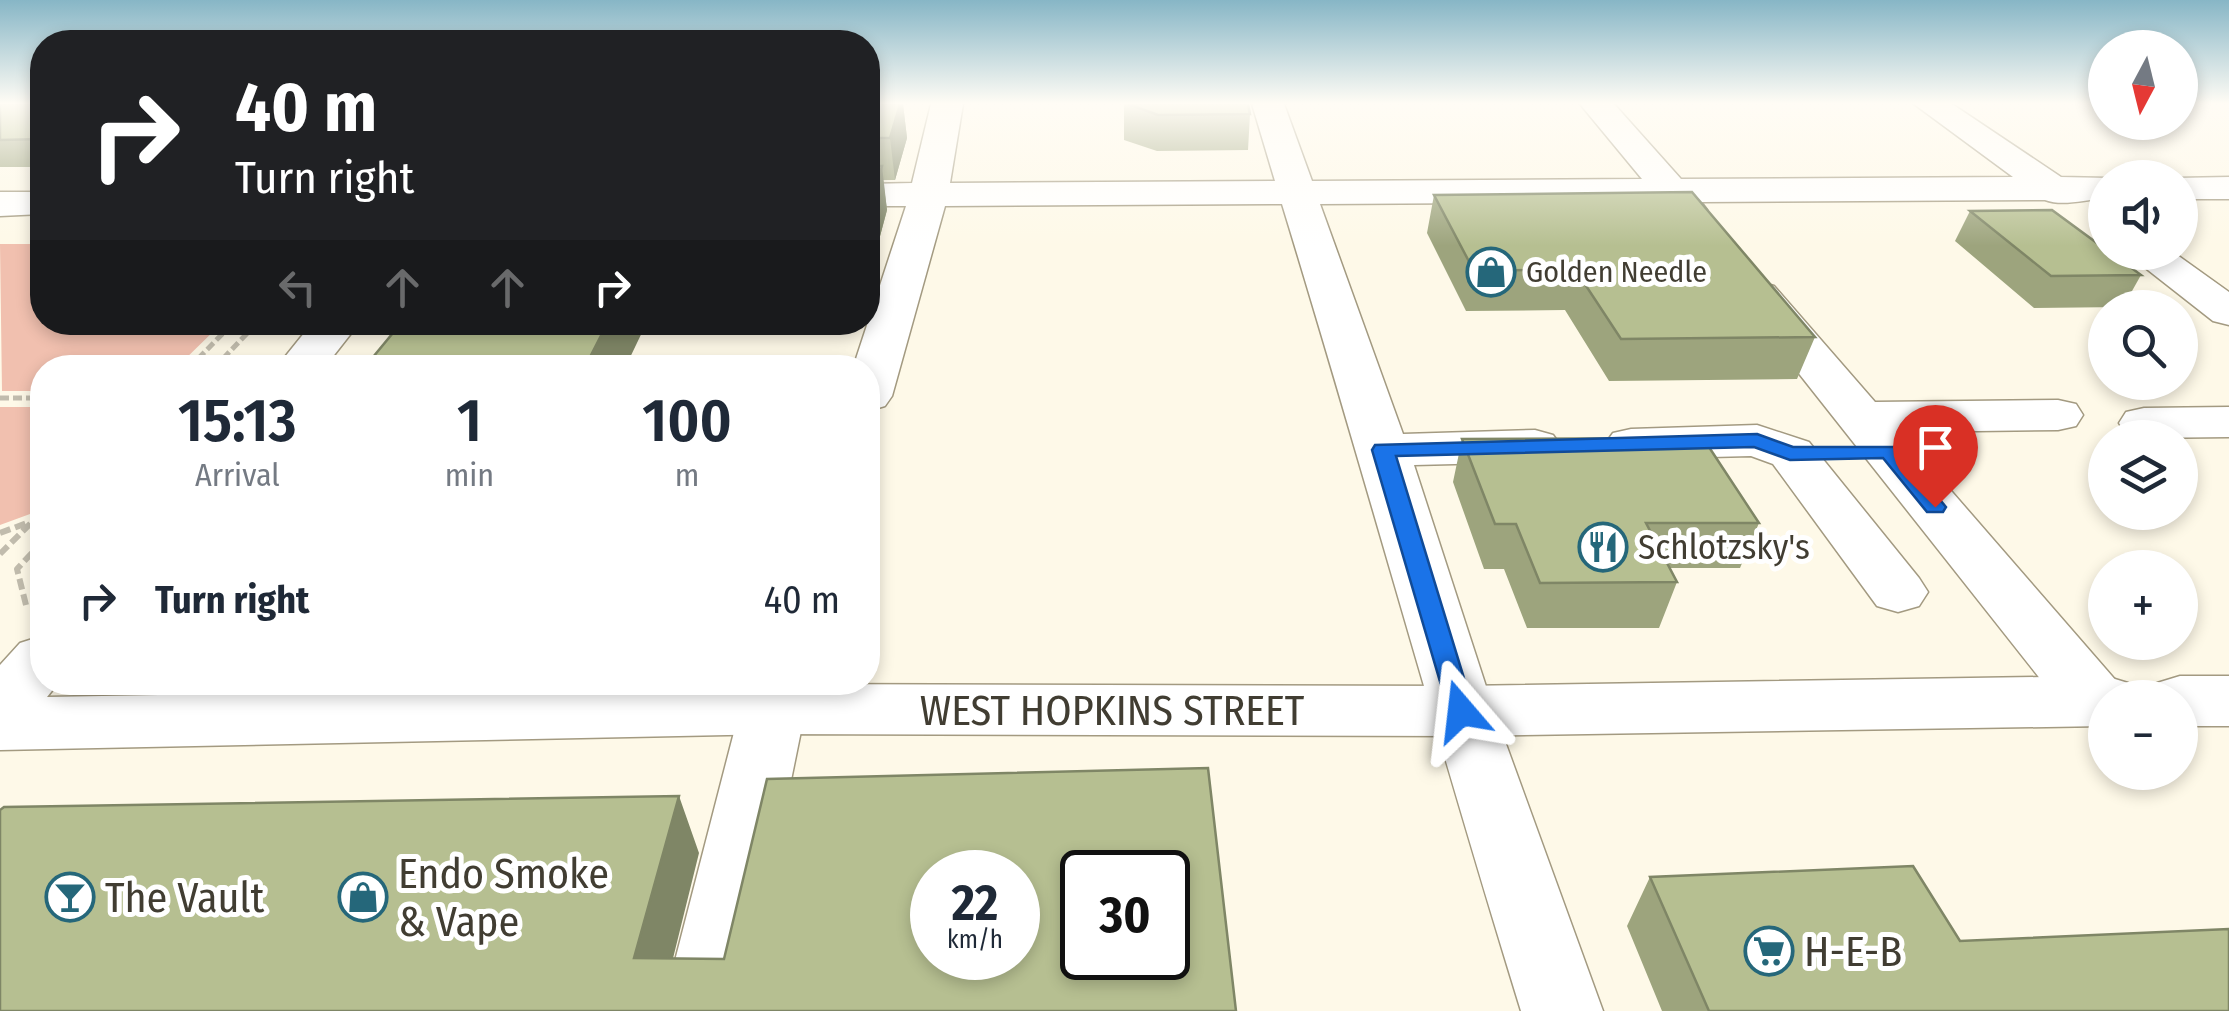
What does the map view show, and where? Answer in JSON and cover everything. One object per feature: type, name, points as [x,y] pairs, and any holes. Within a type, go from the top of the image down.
[{"type":"street","points":[[880,357],[930,194],[939,151]]},
{"type":"street","points":[[1284,151],[1383,450],[1461,711],[1562,1011]]},
{"type":"street","points":[[1638,151],[2088,687]]},
{"type":"street","points":[[2000,151],[2088,212]]},
{"type":"street","points":[[880,195],[2088,188]]},
{"type":"street","points":[[2198,188],[2229,188]]},
{"type":"street","points":[[2170,270],[2229,312]]},
{"type":"street","points":[[310,355],[327,335]]},
{"type":"street","points":[[1790,453],[1874,434],[2058,414]]},
{"type":"street","points":[[2198,423],[2229,422]]},
{"type":"street","points":[[1383,450],[1757,440],[1790,453],[1898,592]]},
{"type":"street","points":[[0,709],[30,642]]},
{"type":"street","points":[[703,1011],[775,696]]},
{"type":"street","name":"WEST HOPKINS STREET","points":[[0,724],[775,696],[1461,711],[2088,701]]},
{"type":"street","points":[[2198,701],[2229,702]]},
{"type":"path","points":[[202,355],[221,335]]},
{"type":"path","points":[[226,355],[246,335]]},
{"type":"path","points":[[0,398],[30,398]]},
{"type":"path","points":[[0,533],[30,523]]},
{"type":"path","points":[[0,554],[30,525]]},
{"type":"path","points":[[30,555],[17,569],[30,633]]},
{"type":"shaded area","points":[[0,244],[30,244],[30,335],[210,335],[189,355],[30,355],[30,391],[2,391]]},
{"type":"shaded area","points":[[0,407],[30,407],[30,514],[0,525]]},
{"type":"building","points":[[1692,192],[1815,337],[1621,339],[1575,269],[1474,271],[1434,195]]},
{"type":"building","points":[[2052,210],[2088,236],[2088,270],[2134,270],[2141,275],[2051,276],[1970,211]]},
{"type":"building","points":[[391,335],[601,335],[591,355],[375,355]]},
{"type":"building","points":[[1703,438],[1759,523],[1646,523],[1677,582],[1540,583],[1516,524],[1495,524],[1462,439]]},
{"type":"building","points":[[1208,768],[1236,1011],[0,1011],[0,810],[679,796],[634,958],[724,959],[767,779]]},
{"type":"building","points":[[1913,866],[1960,941],[2229,929],[2229,1011],[1709,1011],[1650,877]]},
{"type":"place","name":"Golden Needle","points":[[1491,272]]},
{"type":"place","name":"Schlotzsky's","points":[[1603,547]]},
{"type":"place","name":"The Vault","points":[[70,897]]},
{"type":"place","name":"Endo Smoke & Vape","points":[[363,897]]},
{"type":"place","name":"H-E-B","points":[[1769,951]]},
{"type":"route","points":[[1461,711],[1383,450],[1757,440],[1790,453],[1889,452],[1935,507]]}]
